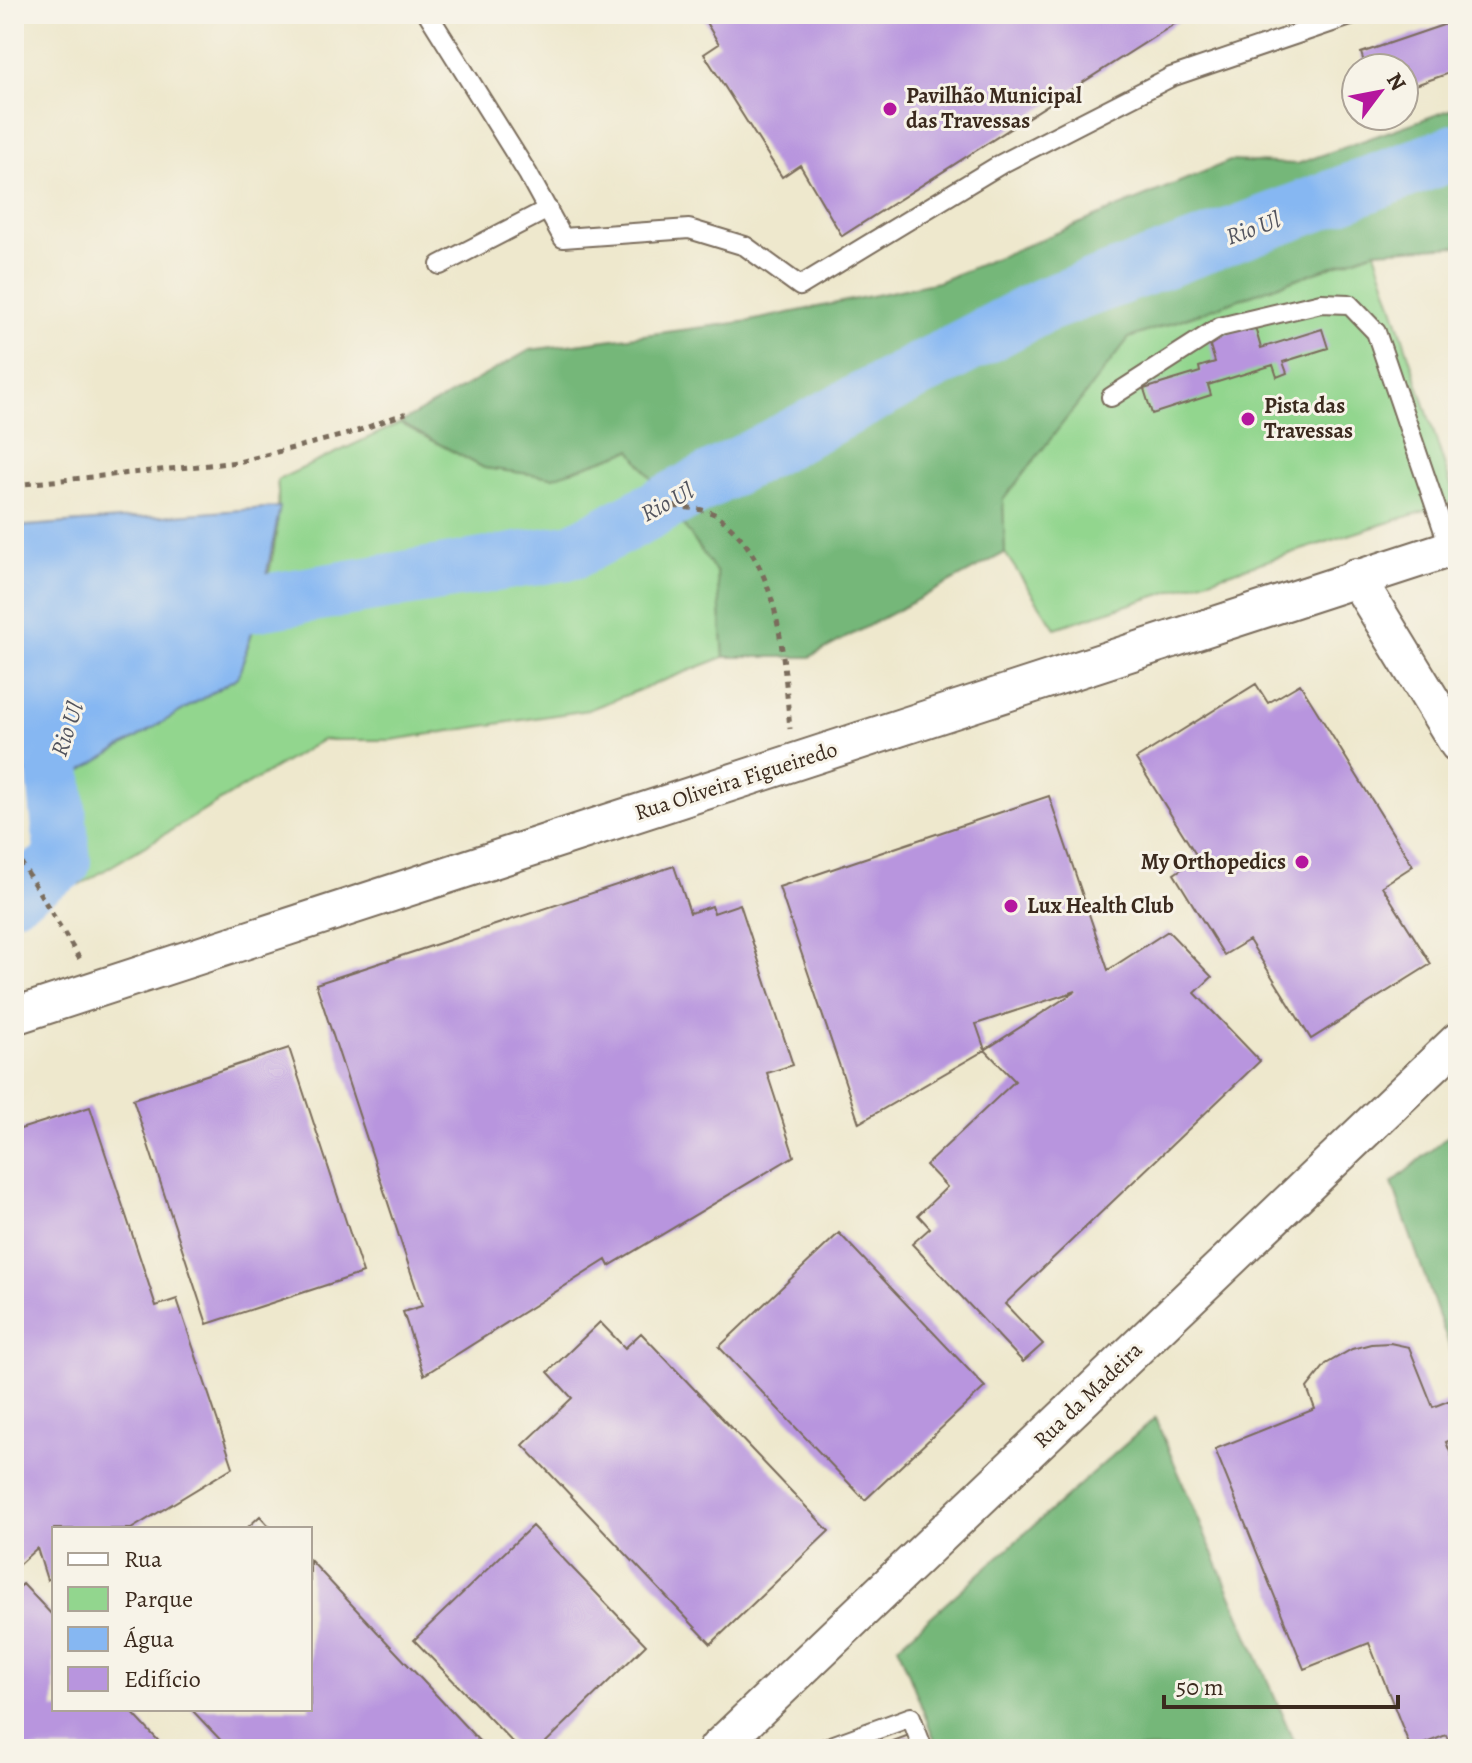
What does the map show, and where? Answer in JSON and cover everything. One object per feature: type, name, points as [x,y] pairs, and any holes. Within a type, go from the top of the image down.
[{"type":"street","name":"Rua Oliveira Figueiredo","points":[[14,1016],[1454,547]]},
{"type":"street","points":[[1356,577],[1458,744]]},
{"type":"street","name":"Rua da Madeira","points":[[717,1749],[1458,1041]]},
{"type":"lane","points":[[428,14],[563,238],[689,229],[745,246],[800,286],[1001,164],[1171,77],[1356,14]]},
{"type":"lane","points":[[440,265],[548,209]]},
{"type":"lane","points":[[1111,397],[1220,327],[1321,303],[1349,304],[1376,332],[1454,547]]},
{"type":"lane","points":[[823,1749],[911,1717],[923,1749]]},
{"type":"path","points":[[14,485],[238,462],[352,433],[406,413]]},
{"type":"path","points":[[662,505],[714,513],[753,552],[780,623],[793,762]]},
{"type":"path","points":[[14,851],[97,989]]},
{"type":"green space","points":[[1458,107],[1458,246],[1375,251],[1129,338],[1003,500],[1005,553],[810,657],[724,657],[717,573],[631,450],[553,477],[484,468],[400,423],[530,350],[750,321],[938,282],[1230,161],[1297,164],[1387,132],[1420,132],[1420,120]]},
{"type":"green space","name":"Pista das Travessas","points":[[1375,251],[1456,501],[1055,628],[1005,553],[1003,500],[1129,338]]},
{"type":"green space","points":[[400,423],[484,468],[553,477],[631,450],[717,573],[724,657],[588,710],[392,740],[322,740],[80,885],[61,783],[238,677],[273,554],[277,528],[277,480]]},
{"type":"green space","points":[[1458,1128],[1458,1371],[1392,1183]]},
{"type":"green space","points":[[1155,1418],[1297,1749],[938,1749],[898,1646]]},
{"type":"water","points":[[280,507],[261,602],[238,677],[56,786],[21,770],[14,759],[14,527]]},
{"type":"building","name":"Pavilhão Municipal das Travessas","points":[[701,14],[1190,14],[842,236],[800,165],[782,177],[704,54],[719,44]]},
{"type":"building","points":[[1458,20],[1458,70],[1420,83],[1420,52],[1364,52]]},
{"type":"building","points":[[1254,324],[1261,348],[1322,329],[1328,348],[1283,362],[1287,373],[1277,377],[1273,365],[1208,385],[1211,395],[1152,414],[1144,389],[1200,372],[1199,367],[1215,362],[1208,339]]},
{"type":"building","name":"My Orthopedics","points":[[1256,684],[1268,703],[1300,684],[1413,866],[1382,886],[1431,964],[1311,1039],[1249,940],[1224,955],[1174,874],[1198,858],[1136,759]]},
{"type":"building","points":[[1049,796],[1108,970],[1168,931],[1212,977],[1195,993],[1260,1061],[1005,1304],[1043,1344],[1023,1362],[912,1244],[930,1228],[918,1215],[947,1187],[926,1165],[1015,1081],[985,1050],[859,1123],[779,887]],"holes":[[[1076,991],[985,1050],[976,1024]]]},
{"type":"building","points":[[674,866],[690,913],[712,906],[714,913],[740,904],[793,1065],[767,1073],[794,1156],[609,1266],[606,1260],[424,1375],[403,1312],[422,1306],[316,984]]},
{"type":"building","points":[[289,1048],[363,1273],[207,1324],[133,1099]]},
{"type":"building","points":[[90,1107],[156,1306],[177,1299],[233,1467],[134,1527],[52,1527],[52,1577],[47,1580],[37,1548],[14,1569],[14,1131]]},
{"type":"building","points":[[839,1233],[985,1387],[865,1500],[719,1347]]},
{"type":"building","points":[[600,1322],[625,1348],[641,1333],[829,1531],[711,1644],[523,1445],[572,1398],[548,1372]]},
{"type":"building","points":[[1390,1343],[1409,1347],[1433,1407],[1458,1397],[1458,1437],[1446,1442],[1458,1471],[1458,1749],[1452,1749],[1446,1735],[1411,1749],[1369,1643],[1304,1669],[1215,1449],[1315,1409],[1307,1388],[1326,1364],[1352,1349]]},
{"type":"building","points":[[260,1516],[270,1527],[248,1527]]},
{"type":"building","points":[[532,1526],[646,1645],[539,1749],[519,1749],[414,1640]]},
{"type":"building","points":[[312,1562],[481,1743],[474,1749],[229,1749],[193,1711],[312,1711]]},
{"type":"building","points":[[23,1584],[52,1615],[52,1711],[131,1711],[166,1749],[14,1749],[14,1592]]},
{"type":"building","points":[[909,1735],[913,1749],[872,1749]]},
{"type":"waterway","name":"Rio Ul","points":[[185,615],[574,551],[1042,306],[1458,151]]},
{"type":"waterway","name":"Rio Ul","points":[[14,894],[63,862],[53,755],[71,713]]},
{"type":"place","name":"Pavilhão Municipal das Travessas","points":[[890,109]]},
{"type":"place","name":"Pista das Travessas","points":[[1248,419]]},
{"type":"place","name":"My Orthopedics","points":[[1302,862]]},
{"type":"place","name":"Lux Health Club","points":[[1011,906]]}]
